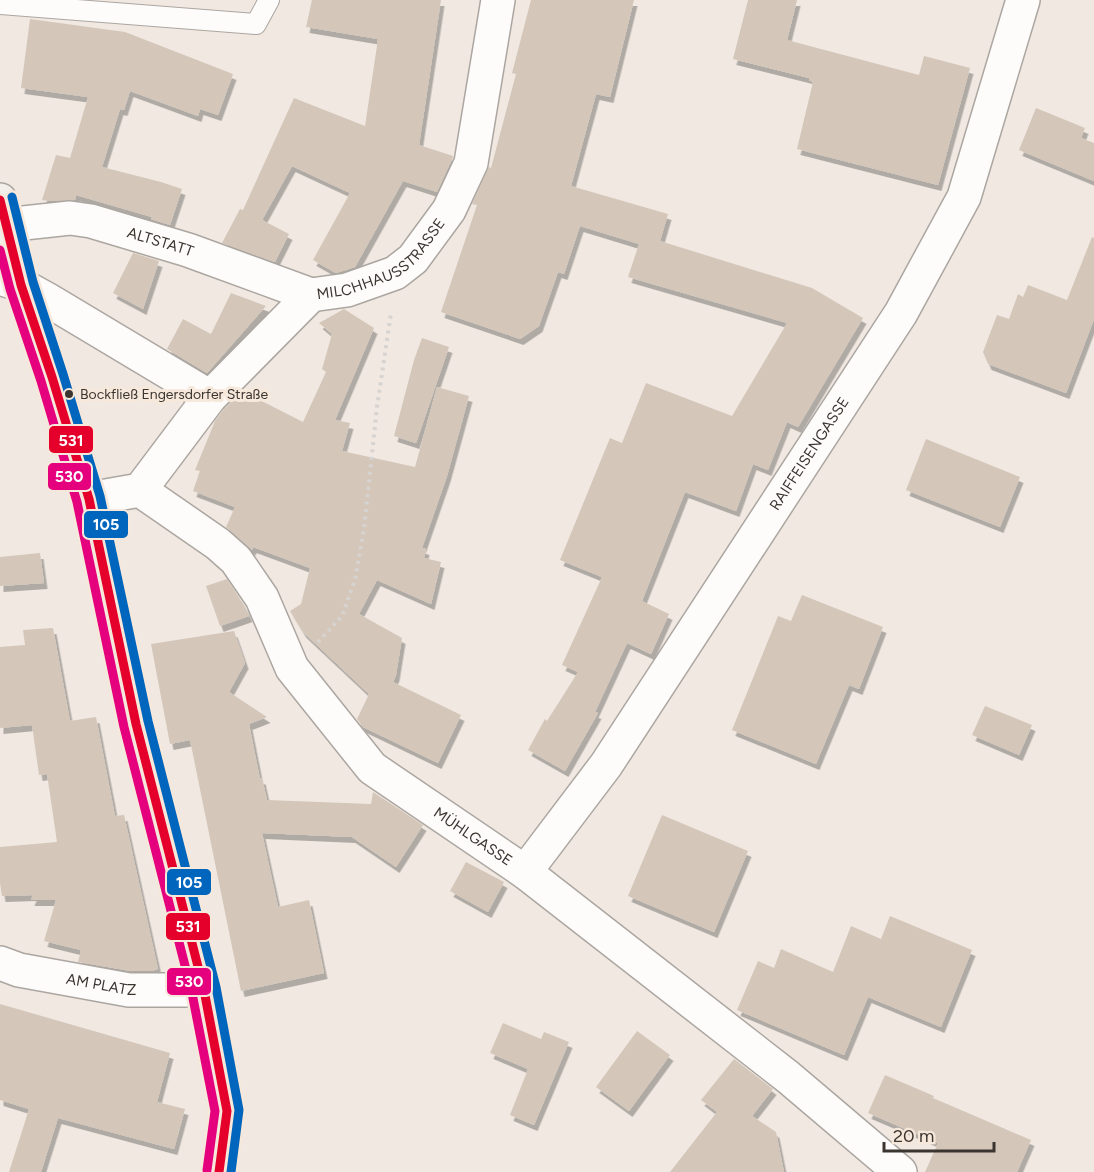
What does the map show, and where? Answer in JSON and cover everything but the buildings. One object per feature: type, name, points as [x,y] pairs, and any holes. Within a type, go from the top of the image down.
[{"type":"main road","points":[[3,212],[11,282],[52,377],[89,499],[136,724],[204,990],[227,1111],[219,1172]]},
{"type":"street","name":"MILCHHAUSSTRASSE","points":[[140,490],[210,397],[311,295],[347,290],[395,273],[413,260],[450,210],[471,163],[498,0]]},
{"type":"street","name":"RAIFFEISENGASSE","points":[[525,872],[606,765],[901,313],[964,197],[1023,0]]},
{"type":"street","name":"ALTSTATT","points":[[3,212],[91,221],[188,250],[311,295]]},
{"type":"street","points":[[11,282],[210,397]]},
{"type":"street","name":"MÜHLGASSE","points":[[140,490],[218,544],[236,560],[262,598],[292,668],[372,768],[525,872],[788,1077],[900,1172]]},
{"type":"street","points":[[89,499],[140,490]]},
{"type":"street","name":"AM PLATZ","points":[[0,963],[19,970],[129,990],[204,990]]},
{"type":"lane","points":[[0,4],[256,24],[269,0]]},
{"type":"path","points":[[292,668],[342,616],[355,580],[364,529],[377,407],[394,297],[395,273]]},
{"type":"transit line","name":"105","points":[[12,197],[33,282],[100,496],[148,721],[216,987],[239,1110],[231,1172]]},
{"type":"transit line","name":"531","points":[[0,200],[21,285],[89,499],[136,724],[204,990],[227,1111],[219,1172]]},
{"type":"transit line","name":"530","points":[[0,250],[10,289],[41,381],[77,502],[124,727],[192,993],[215,1111],[207,1170]]},
{"type":"place","name":"Bockfließ Engersdorfer Straße","points":[[69,394]]}]
